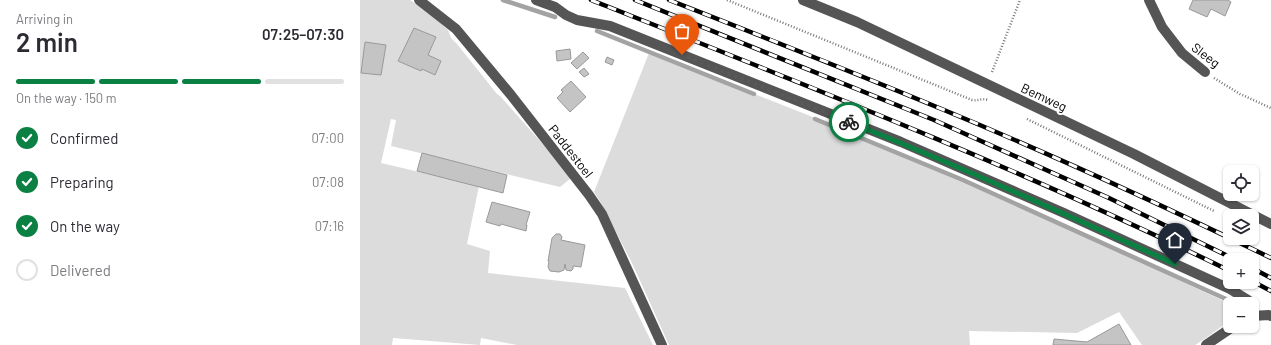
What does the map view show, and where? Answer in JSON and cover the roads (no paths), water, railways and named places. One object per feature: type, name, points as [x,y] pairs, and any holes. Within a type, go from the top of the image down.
[{"type":"street","name":"Paddestoel","points":[[419,0],[456,29],[511,95],[589,195],[602,214],[662,345]]},
{"type":"street","points":[[536,0],[555,7],[566,15],[577,20],[610,26],[901,142],[1064,213],[1223,286],[1243,297]]},
{"type":"street","name":"Bemweg","points":[[803,0],[857,22],[1134,154],[1271,224]]},
{"type":"street","name":"Sleeg","points":[[1149,0],[1162,27],[1182,53],[1205,72]]},
{"type":"street","points":[[1259,315],[1270,315]]},
{"type":"street","points":[[1206,345],[1224,333]]},
{"type":"waterway","points":[[503,0],[555,17]]},
{"type":"waterway","points":[[597,31],[754,94]]},
{"type":"waterway","points":[[815,119],[963,180],[1223,298]]},
{"type":"railway","points":[[591,0],[913,129],[1073,198],[1223,268]]},
{"type":"railway","points":[[635,0],[934,120],[1109,198],[1223,254]]},
{"type":"railway","points":[[669,0],[986,127],[1190,219],[1271,258]]},
{"type":"railway","points":[[1259,272],[1271,278]]},
{"type":"railway","points":[[1259,285],[1271,291]]}]
